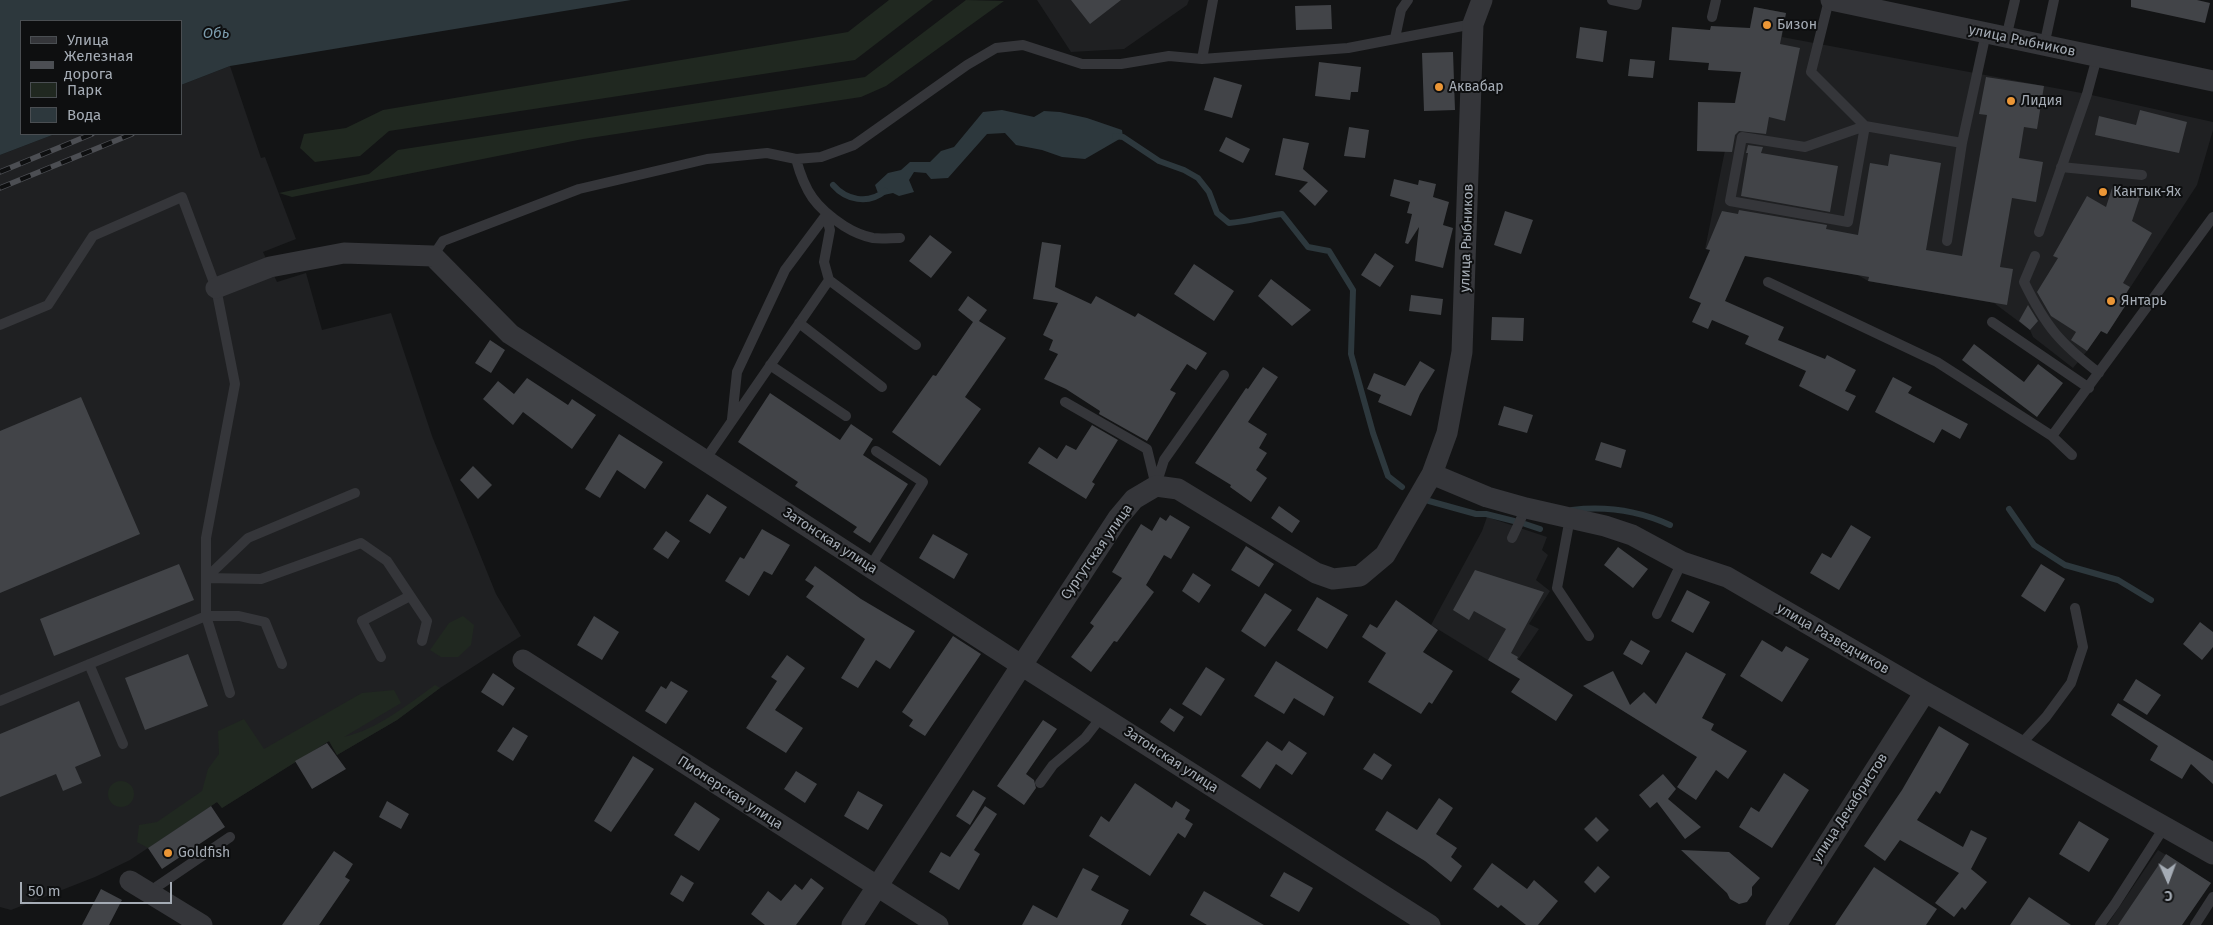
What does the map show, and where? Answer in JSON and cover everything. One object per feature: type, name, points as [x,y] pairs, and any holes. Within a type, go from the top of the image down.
[{"type":"street","name":"улица Рыбников","points":[[1432,474],[1447,434],[1462,352],[1473,24],[1482,0]]},
{"type":"street","name":"улица Рыбников","points":[[1830,0],[1859,3],[2044,46],[2213,81]]},
{"type":"street","points":[[216,288],[270,267],[344,253],[433,256]]},
{"type":"street","name":"Затонская улица","points":[[433,256],[510,334],[1021,665],[1430,925]]},
{"type":"street","points":[[1156,486],[1178,489],[1316,573],[1333,579],[1360,576],[1385,555],[1432,474]]},
{"type":"street","name":"улица Разведчиков","points":[[1432,474],[1487,496],[1526,508],[1605,526],[1632,535],[1682,562],[1727,577],[1925,692],[2213,854]]},
{"type":"street","name":"Сургутская улица","points":[[852,925],[1118,518],[1134,499],[1156,486]]},
{"type":"street","name":"Пионерская улица","points":[[523,660],[938,925]]},
{"type":"street","name":"улица Декабристов","points":[[1776,925],[1925,692]]},
{"type":"street","points":[[130,880],[202,925]]},
{"type":"lane","points":[[1202,58],[1213,0]]},
{"type":"lane","points":[[1396,38],[1401,10],[1408,0]]},
{"type":"lane","points":[[433,256],[443,242],[579,189],[707,159],[767,153],[796,159],[821,157],[854,145],[967,65],[996,48],[1023,45],[1082,64],[1120,64],[1169,56],[1202,58],[1348,48],[1473,24],[1474,0]]},
{"type":"lane","points":[[1612,0],[1636,5],[1637,0]]},
{"type":"lane","points":[[1712,17],[1716,0]]},
{"type":"lane","points":[[1830,0],[1811,72],[1865,126]]},
{"type":"lane","points":[[1947,241],[1962,143],[1996,35],[2015,0]]},
{"type":"lane","points":[[2044,46],[2054,0]]},
{"type":"lane","points":[[2039,232],[2087,94],[2097,57]]},
{"type":"lane","points":[[1865,126],[1848,222],[1730,201],[1742,137],[1805,147],[1865,126],[1962,143]]},
{"type":"lane","points":[[796,159],[801,177],[813,201],[826,214],[850,230],[872,238],[900,238]]},
{"type":"lane","points":[[2061,167],[2142,175]]},
{"type":"lane","points":[[0,325],[48,305],[93,236],[182,197],[216,288],[235,384],[206,538],[206,616],[230,693]]},
{"type":"lane","points":[[826,214],[830,230],[824,262],[829,280],[916,345]]},
{"type":"lane","points":[[732,420],[737,372],[785,270],[826,214]]},
{"type":"lane","points":[[2052,436],[2213,217]]},
{"type":"lane","points":[[2035,256],[2024,282],[2039,314],[2053,333],[2099,373]]},
{"type":"lane","points":[[705,460],[829,280]]},
{"type":"lane","points":[[1768,282],[1937,362],[2052,436],[2072,455]]},
{"type":"lane","points":[[1992,322],[2088,388]]},
{"type":"lane","points":[[798,323],[882,387]]},
{"type":"lane","points":[[770,365],[846,416]]},
{"type":"lane","points":[[1156,486],[1164,460],[1224,375]]},
{"type":"lane","points":[[1065,402],[1147,449],[1156,486]]},
{"type":"lane","points":[[870,567],[923,482],[876,451]]},
{"type":"lane","points":[[206,578],[248,538],[355,493]]},
{"type":"lane","points":[[1512,538],[1526,508]]},
{"type":"lane","points":[[1570,518],[1558,588],[1589,636]]},
{"type":"lane","points":[[206,578],[261,579],[360,543],[387,561],[427,621],[422,641]]},
{"type":"lane","points":[[1657,614],[1682,562]]},
{"type":"lane","points":[[381,657],[362,621],[410,596]]},
{"type":"lane","points":[[2020,745],[2046,716],[2071,683],[2083,647],[2075,608]]},
{"type":"lane","points":[[0,701],[206,616],[239,616],[265,622],[282,664]]},
{"type":"lane","points":[[89,664],[123,744]]},
{"type":"lane","points":[[1040,783],[1053,766],[1085,738],[1102,716]]},
{"type":"lane","points":[[2100,925],[2165,826]]},
{"type":"lane","points":[[149,892],[230,837]]},
{"type":"lane","points":[[2195,925],[2213,897]]},
{"type":"shaded area","points":[[1037,0],[1189,0],[1187,5],[1124,49],[1071,52]]},
{"type":"shaded area","points":[[1754,7],[1786,13],[1782,37],[2087,94],[2213,122],[2213,130],[2197,185],[2124,297],[2129,300],[2107,334],[2101,331],[2073,368],[2033,337],[2030,330],[1994,303],[1868,281],[1858,275],[1705,249]]},
{"type":"shaded area","points":[[230,66],[261,158],[265,157],[296,239],[263,252],[277,282],[306,273],[322,330],[391,313],[432,436],[496,594],[521,636],[440,688],[397,720],[337,755],[329,741],[222,808],[217,802],[130,860],[95,877],[11,910],[0,907],[0,155],[52,135],[182,135],[182,85]]},
{"type":"shaded area","points":[[1487,517],[1547,537],[1542,550],[1548,555],[1536,580],[1550,591],[1529,624],[1539,629],[1509,673],[1431,625],[1482,531]]},
{"type":"shaded area","points":[[2158,850],[2211,883],[2182,925],[2107,925]]},
{"type":"green space","points":[[889,0],[933,0],[855,60],[389,131],[360,156],[315,162],[300,148],[304,134],[346,128],[383,110],[848,32]]},
{"type":"green space","points":[[966,0],[1004,1],[886,86],[861,97],[583,139],[292,197],[279,193],[369,174],[398,150],[865,77]]},
{"type":"green space","points":[[463,616],[474,625],[471,645],[458,657],[441,657],[430,650],[449,623]]},
{"type":"green space","points":[[435,685],[440,688],[397,720],[337,755],[329,741],[222,808],[217,802],[148,848],[137,842],[139,825],[157,822],[202,791],[208,769],[219,754],[218,731],[244,719],[264,749],[362,693],[394,690],[401,703],[344,737],[380,722]]},
{"type":"green space","points":[[121,781],[130,785],[134,794],[130,803],[121,807],[112,803],[108,794],[112,785]]},
{"type":"water","name":"Обь","points":[[0,0],[631,0],[230,66],[182,85],[182,20],[20,20],[20,135],[52,135],[0,155]]},
{"type":"water","points":[[1002,110],[1034,117],[1044,111],[1060,112],[1087,118],[1122,130],[1123,137],[1085,159],[1062,157],[1042,150],[1016,145],[1005,133],[987,134],[948,178],[931,179],[926,173],[914,172],[909,180],[914,192],[899,196],[893,193],[879,196],[875,185],[888,173],[901,170],[910,162],[930,162],[941,151],[954,147],[983,112]]},
{"type":"building","points":[[1071,0],[1121,0],[1090,24]]},
{"type":"building","points":[[2131,0],[2197,0],[2210,3],[2205,23],[2131,7]]},
{"type":"building","points":[[1331,5],[1332,29],[1296,30],[1295,6]]},
{"type":"building","points":[[1754,7],[1786,13],[1780,44],[1800,48],[1785,121],[1769,117],[1766,134],[1739,131],[1735,135],[1732,152],[1697,151],[1698,102],[1735,103],[1741,72],[1708,70],[1709,63],[1669,60],[1672,27],[1710,30],[1711,26],[1750,28]]},
{"type":"building","points":[[1580,27],[1607,31],[1603,62],[1576,58]]},
{"type":"building","name":"Аквабар","points":[[1453,52],[1455,110],[1424,111],[1422,53]]},
{"type":"building","points":[[1630,59],[1655,61],[1653,78],[1628,76]]},
{"type":"building","points":[[1319,62],[1361,67],[1358,92],[1351,92],[1350,100],[1315,96]]},
{"type":"building","points":[[1214,77],[1242,85],[1232,118],[1204,110]]},
{"type":"building","points":[[1986,77],[2044,86],[2037,129],[2024,127],[2019,158],[2043,162],[2036,202],[2012,198],[2000,267],[2013,269],[2007,305],[1868,281],[1869,277],[1745,256],[1725,301],[1784,327],[1778,340],[1825,359],[1827,355],[1856,370],[1845,391],[1856,396],[1848,411],[1799,386],[1806,371],[1745,344],[1749,336],[1712,320],[1708,329],[1692,322],[1701,303],[1689,298],[1710,250],[1706,249],[1722,211],[1738,214],[1739,210],[1827,225],[1826,229],[1858,235],[1870,163],[1888,166],[1890,154],[1941,163],[1926,250],[1962,256],[1987,115],[1979,114]]},
{"type":"building","points":[[2140,110],[2187,122],[2179,153],[2095,135],[2099,116],[2136,125]]},
{"type":"building","points":[[1349,127],[1369,130],[1365,158],[1344,156]]},
{"type":"building","points":[[1226,137],[1250,149],[1243,163],[1219,151]]},
{"type":"building","points":[[1283,138],[1309,143],[1303,169],[1328,191],[1315,206],[1299,191],[1308,182],[1275,175]]},
{"type":"building","points":[[1748,145],[1763,147],[1761,153],[1838,166],[1830,212],[1741,196]]},
{"type":"building","points":[[1394,179],[1418,185],[1419,180],[1436,184],[1433,197],[1449,202],[1443,225],[1453,228],[1443,268],[1415,261],[1419,227],[1408,244],[1405,243],[1412,214],[1407,213],[1410,202],[1390,196]]},
{"type":"building","points":[[2113,185],[2141,194],[2132,221],[2152,233],[2123,283],[2130,287],[2124,297],[2129,300],[2107,334],[2101,331],[2087,351],[2071,340],[2076,332],[2051,316],[2037,292],[2058,258],[2053,256],[2087,196],[2106,207]]},
{"type":"building","points":[[1505,211],[1533,220],[1521,254],[1494,245]]},
{"type":"building","points":[[930,235],[952,252],[931,278],[909,261]]},
{"type":"building","points":[[1042,242],[1061,245],[1055,287],[1091,304],[1096,296],[1135,317],[1138,313],[1207,353],[1196,370],[1187,364],[1170,390],[1176,393],[1147,441],[1099,414],[1100,411],[1066,389],[1044,379],[1058,354],[1049,350],[1053,340],[1043,335],[1058,303],[1033,299]]},
{"type":"building","points":[[1375,253],[1394,266],[1380,287],[1361,275]]},
{"type":"building","points":[[1194,264],[1234,291],[1214,321],[1174,294]]},
{"type":"building","points":[[1271,279],[1311,310],[1292,326],[1258,296]]},
{"type":"building","points":[[1411,295],[1443,299],[1441,315],[1409,311]]},
{"type":"building","points":[[968,296],[987,310],[979,321],[1006,338],[965,397],[981,409],[940,466],[892,432],[933,375],[936,376],[973,322],[958,310]]},
{"type":"building","points":[[2028,305],[2038,321],[2030,330],[2019,321]]},
{"type":"building","points":[[1492,317],[1524,318],[1523,341],[1491,340]]},
{"type":"building","points":[[490,340],[505,350],[491,373],[475,363]]},
{"type":"building","points":[[1974,344],[2024,382],[2038,364],[2063,383],[2037,417],[1962,360]]},
{"type":"building","points":[[1420,361],[1435,370],[1420,394],[1411,416],[1378,402],[1381,395],[1367,389],[1374,373],[1405,386]]},
{"type":"building","points":[[1263,367],[1278,377],[1248,422],[1267,434],[1259,448],[1267,453],[1256,470],[1267,478],[1251,502],[1230,487],[1231,485],[1195,463],[1246,388],[1248,389]]},
{"type":"building","points":[[1893,377],[1912,387],[1908,393],[1968,424],[1960,439],[1942,429],[1934,443],[1875,412]]},
{"type":"building","points":[[527,378],[568,405],[572,399],[596,415],[572,449],[523,412],[513,425],[483,399],[498,381],[514,394]]},
{"type":"building","points":[[770,393],[840,440],[851,424],[873,439],[863,455],[908,484],[870,543],[853,532],[857,527],[795,486],[798,482],[738,442]]},
{"type":"building","points":[[81,397],[140,534],[0,593],[0,431]]},
{"type":"building","points":[[1504,406],[1533,415],[1527,433],[1498,425]]},
{"type":"building","points":[[1092,425],[1118,440],[1092,482],[1095,484],[1086,499],[1028,463],[1039,447],[1057,459],[1066,445],[1076,450]]},
{"type":"building","points":[[619,434],[663,462],[645,489],[617,470],[600,498],[585,489]]},
{"type":"building","points":[[1601,442],[1626,450],[1621,468],[1595,460]]},
{"type":"building","points":[[473,466],[492,485],[478,499],[460,480]]},
{"type":"building","points":[[707,494],[727,507],[710,534],[689,521]]},
{"type":"building","points":[[1279,506],[1300,521],[1292,533],[1271,518]]},
{"type":"building","points":[[1170,515],[1190,527],[1171,559],[1164,555],[1146,585],[1154,592],[1117,642],[1114,641],[1091,672],[1071,657],[1094,626],[1090,623],[1122,578],[1112,572],[1141,524],[1152,531],[1160,517],[1166,521]]},
{"type":"building","points":[[1851,525],[1871,537],[1839,590],[1810,573],[1822,553],[1831,558]]},
{"type":"building","points":[[762,529],[790,545],[772,575],[764,571],[749,596],[725,581],[740,557],[744,559]]},
{"type":"building","points":[[666,531],[680,541],[668,559],[653,549]]},
{"type":"building","points":[[933,534],[968,554],[954,579],[919,558]]},
{"type":"building","points":[[1246,546],[1274,564],[1259,587],[1231,570]]},
{"type":"building","points":[[1618,547],[1648,569],[1633,588],[1604,565]]},
{"type":"building","points":[[179,564],[194,600],[54,656],[40,619]]},
{"type":"building","points":[[2041,564],[2065,579],[2045,612],[2021,596]]},
{"type":"building","points":[[815,566],[861,599],[915,631],[890,669],[876,660],[858,688],[841,678],[865,639],[806,597],[814,586],[805,580]]},
{"type":"building","points":[[1475,570],[1544,592],[1511,653],[1518,657],[1517,659],[1573,695],[1556,721],[1511,692],[1520,679],[1488,660],[1506,629],[1474,611],[1469,620],[1453,610]]},
{"type":"building","points":[[1193,573],[1211,585],[1199,603],[1182,591]]},
{"type":"building","points":[[1687,590],[1710,602],[1693,633],[1671,621]]},
{"type":"building","points":[[1265,593],[1292,610],[1265,647],[1241,631]]},
{"type":"building","points":[[1317,597],[1348,615],[1327,649],[1297,630]]},
{"type":"building","points":[[1396,600],[1438,630],[1423,652],[1453,671],[1432,704],[1429,702],[1421,714],[1368,682],[1386,653],[1362,637],[1370,624],[1377,628]]},
{"type":"building","points":[[594,616],[619,632],[602,660],[577,645]]},
{"type":"building","points":[[2200,622],[2213,632],[2213,647],[2202,660],[2183,644]]},
{"type":"building","points":[[953,636],[981,654],[925,736],[909,726],[913,720],[902,712]]},
{"type":"building","points":[[1631,640],[1650,651],[1642,665],[1623,654]]},
{"type":"building","points":[[1762,640],[1782,652],[1786,646],[1809,659],[1782,702],[1740,676]]},
{"type":"building","points":[[1686,652],[1726,674],[1702,718],[1714,724],[1711,730],[1747,751],[1728,779],[1716,770],[1696,800],[1677,787],[1697,757],[1583,686],[1613,671],[1630,705],[1644,692],[1656,704]]},
{"type":"building","points":[[188,654],[208,706],[145,730],[125,678]]},
{"type":"building","points":[[787,655],[805,668],[775,710],[803,728],[786,753],[746,728],[777,681],[771,677]]},
{"type":"building","points":[[1276,661],[1334,697],[1324,716],[1294,698],[1284,714],[1254,696]]},
{"type":"building","points":[[1206,667],[1225,679],[1201,716],[1182,704]]},
{"type":"building","points":[[493,673],[515,688],[503,706],[481,692]]},
{"type":"building","points":[[2136,679],[2161,695],[2147,715],[2123,700]]},
{"type":"building","points":[[671,681],[688,691],[666,724],[645,711],[661,686],[666,689]]},
{"type":"building","points":[[79,701],[101,756],[75,767],[82,783],[63,791],[56,774],[0,797],[0,734]]},
{"type":"building","points":[[2118,703],[2213,761],[2213,784],[2191,764],[2182,779],[2150,760],[2158,746],[2111,715]]},
{"type":"building","points":[[1170,708],[1184,717],[1174,732],[1160,722]]},
{"type":"building","points":[[1043,720],[1057,729],[1026,774],[1034,780],[1036,788],[1024,805],[997,786]]},
{"type":"building","points":[[1939,726],[1969,744],[1940,794],[1936,791],[1917,820],[1963,847],[1971,830],[1987,838],[1971,869],[1987,882],[1965,910],[1962,907],[1954,917],[1935,903],[1959,873],[1900,840],[1885,861],[1864,846],[1902,790]]},
{"type":"building","points":[[513,727],[528,736],[513,761],[497,751]]},
{"type":"building","points":[[1267,741],[1282,751],[1289,741],[1307,753],[1292,775],[1276,764],[1260,789],[1241,776]]},
{"type":"building","points":[[327,743],[346,769],[312,789],[295,761]]},
{"type":"building","points":[[1374,753],[1392,765],[1382,780],[1363,769]]},
{"type":"building","points":[[633,756],[654,769],[611,832],[594,821]]},
{"type":"building","points":[[796,771],[817,784],[805,803],[784,789]]},
{"type":"building","points":[[1784,773],[1809,790],[1772,848],[1739,827],[1751,807],[1759,812]]},
{"type":"building","points":[[1663,774],[1676,789],[1668,799],[1701,827],[1685,839],[1657,802],[1650,808],[1639,795]]},
{"type":"building","points":[[1135,783],[1172,808],[1176,801],[1190,810],[1185,819],[1193,824],[1185,838],[1178,833],[1150,876],[1089,836],[1101,816],[1109,822]]},
{"type":"building","points":[[973,790],[986,798],[970,825],[956,816]]},
{"type":"building","points":[[858,791],[883,805],[868,830],[844,816]]},
{"type":"building","points":[[1439,798],[1453,808],[1436,834],[1457,848],[1451,857],[1462,866],[1451,882],[1425,861],[1375,830],[1387,811],[1417,830]]},
{"type":"building","points":[[387,801],[409,814],[401,829],[379,817]]},
{"type":"building","points":[[695,802],[720,819],[699,851],[674,835]]},
{"type":"building","points":[[211,806],[225,827],[162,869],[148,848]]},
{"type":"building","points":[[985,806],[997,814],[974,850],[980,854],[959,890],[929,872],[941,852],[950,857]]},
{"type":"building","points":[[1596,817],[1609,830],[1597,842],[1584,829]]},
{"type":"building","points":[[2079,821],[2109,839],[2089,872],[2059,854]]},
{"type":"building","points":[[1681,850],[1729,852],[1760,878],[1752,887],[1752,895],[1747,902],[1739,904],[1730,899],[1727,893]]},
{"type":"building","points":[[334,851],[353,864],[345,877],[350,880],[319,925],[282,925]]},
{"type":"building","points":[[2166,854],[2211,883],[2182,925],[2118,925]]},
{"type":"building","points":[[1492,863],[1527,889],[1534,880],[1558,901],[1538,925],[1526,925],[1501,905],[1498,908],[1473,889]]},
{"type":"building","points":[[1598,866],[1610,877],[1595,893],[1584,882]]},
{"type":"building","points":[[1874,867],[1937,909],[1926,925],[1835,925]]},
{"type":"building","points":[[1083,868],[1099,876],[1091,890],[1129,910],[1121,925],[1022,925],[1033,905],[1057,918]]},
{"type":"building","points":[[1284,872],[1313,888],[1299,912],[1270,896]]},
{"type":"building","points":[[681,875],[694,883],[683,902],[670,894]]},
{"type":"building","points":[[811,878],[824,888],[796,925],[765,925],[751,914],[768,891],[781,901],[795,884],[802,890]]},
{"type":"building","points":[[101,889],[122,900],[109,925],[82,925]]},
{"type":"building","points":[[1204,891],[1264,925],[1207,925],[1190,915]]},
{"type":"building","points":[[2029,897],[2071,925],[2010,925]]},
{"type":"waterway","points":[[1115,136],[1123,137],[1159,161],[1184,170],[1198,178],[1209,192],[1217,213],[1229,223],[1282,214],[1308,247],[1329,251],[1353,290],[1351,354],[1373,433],[1388,476],[1402,487]]},
{"type":"waterway","points":[[833,185],[844,194],[858,199],[872,198],[885,191]]},
{"type":"waterway","points":[[1429,501],[1476,514],[1486,514],[1514,521]]},
{"type":"waterway","points":[[1572,510],[1609,509],[1646,516],[1670,525]]},
{"type":"waterway","points":[[2009,509],[2034,545],[2065,565],[2118,580],[2151,600]]},
{"type":"waterway","points":[[1525,524],[1540,529]]},
{"type":"railway","points":[[0,172],[90,135]]},
{"type":"railway","points":[[0,188],[130,135]]},
{"type":"place","name":"Бизон","points":[[1767,25]]},
{"type":"place","name":"Аквабар","points":[[1439,87]]},
{"type":"place","name":"Лидия","points":[[2011,101]]},
{"type":"place","name":"Кантык-Ях","points":[[2103,192]]},
{"type":"place","name":"Янтарь","points":[[2111,301]]},
{"type":"place","name":"Goldfish","points":[[168,853]]}]
